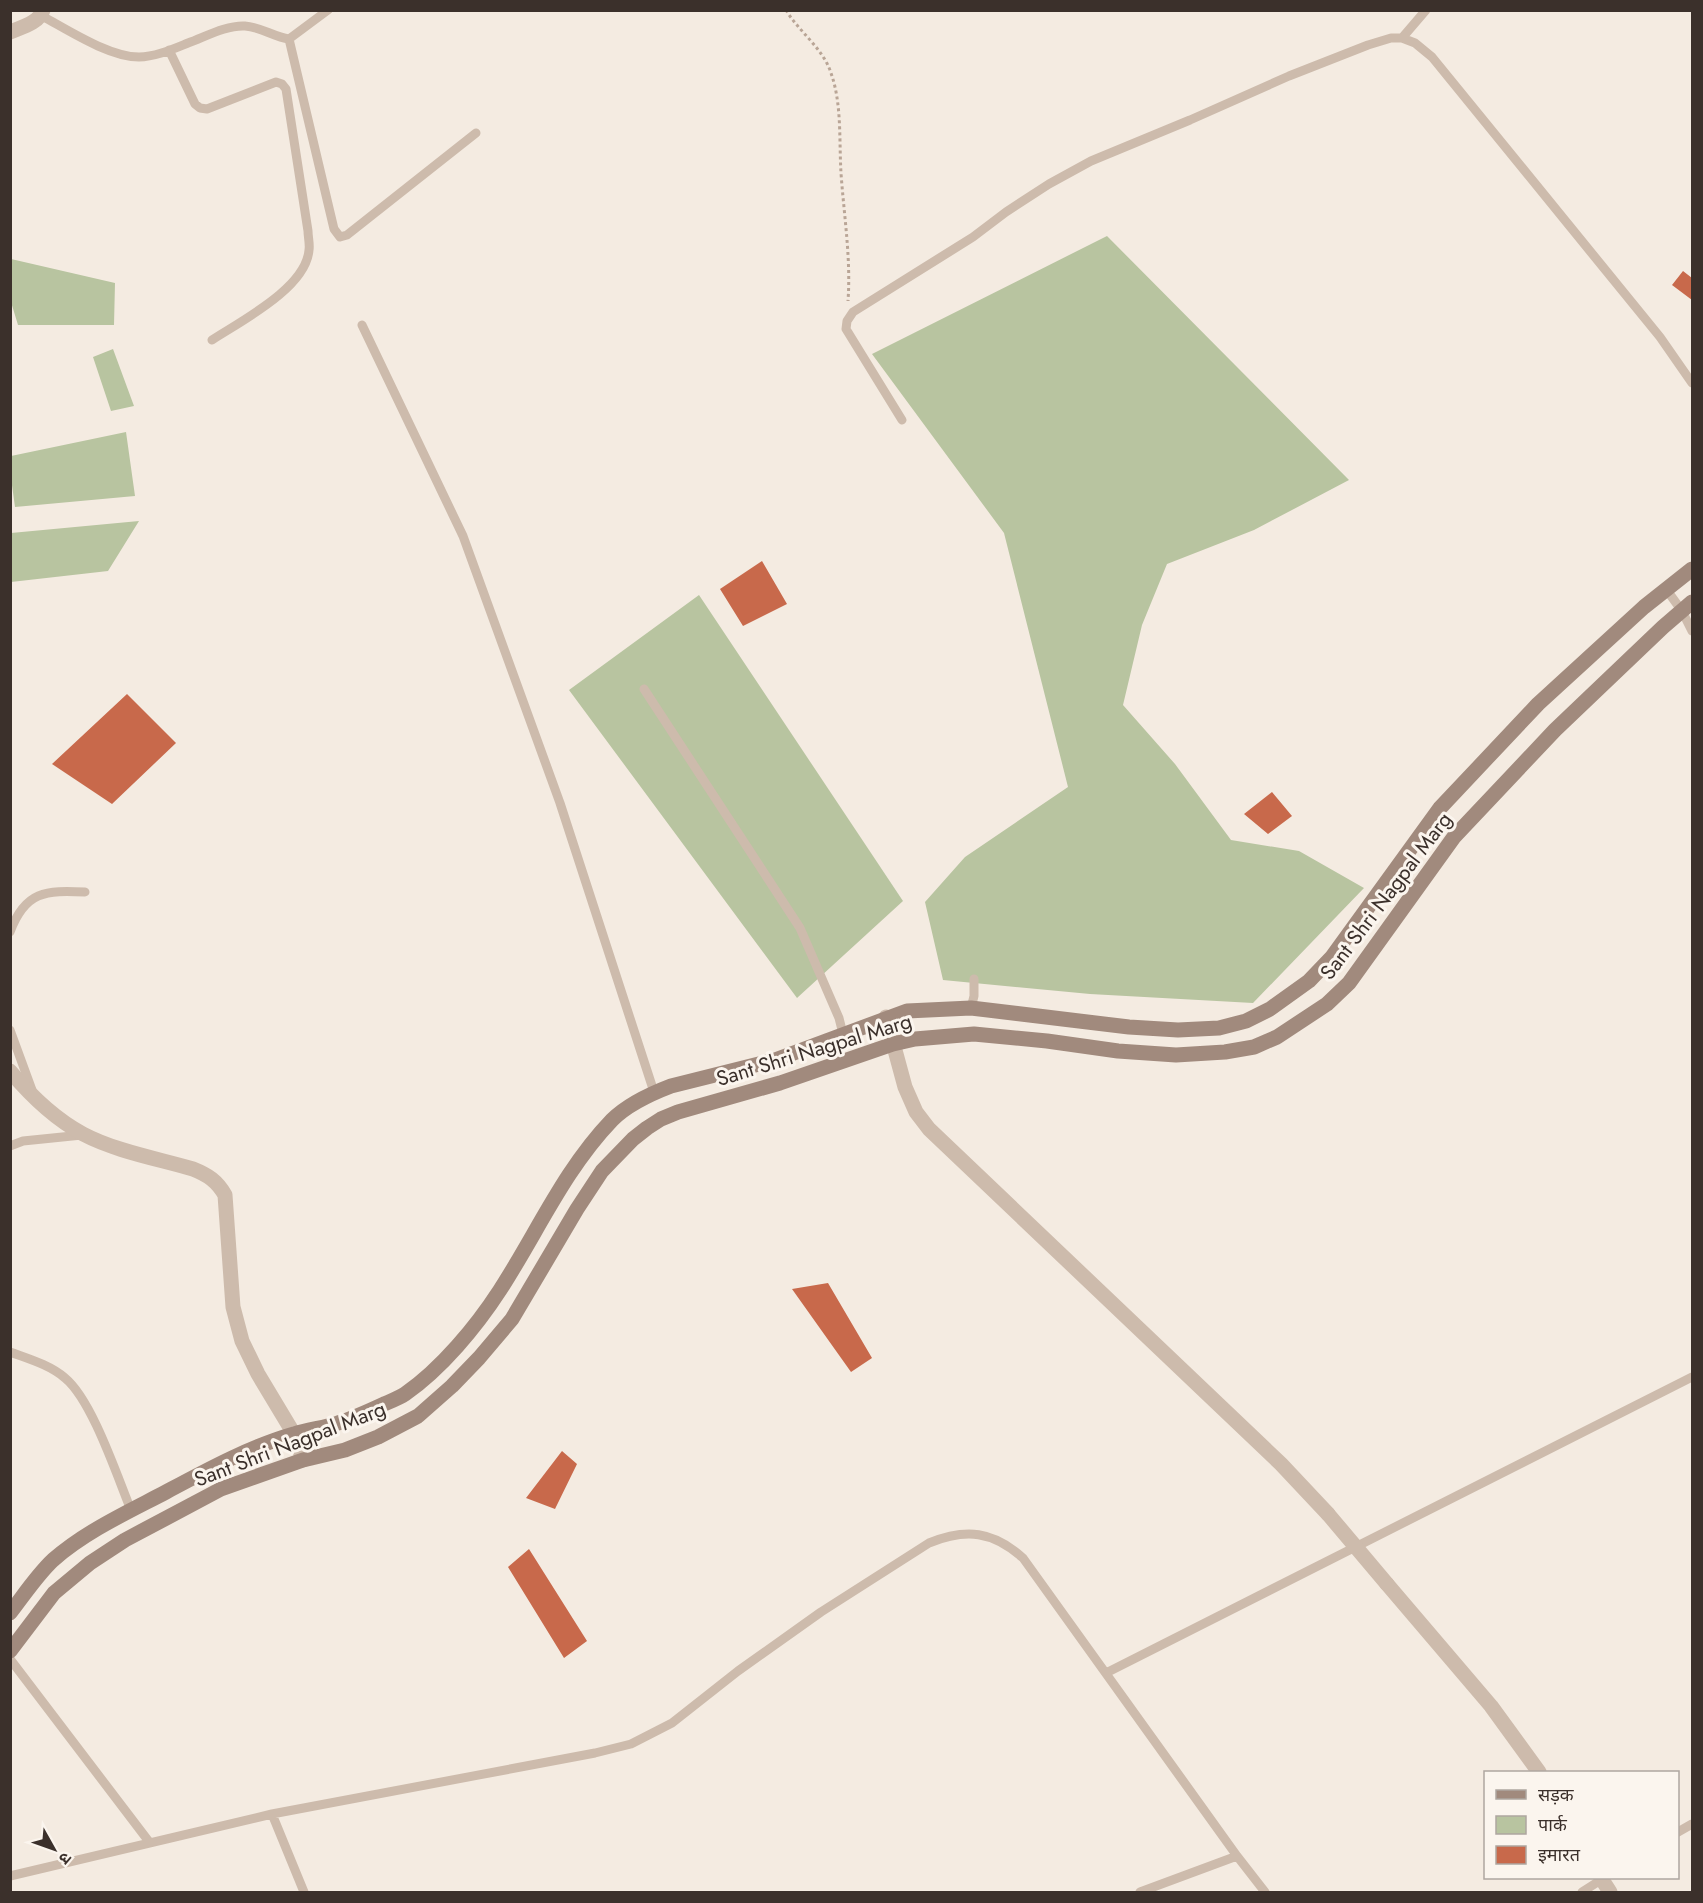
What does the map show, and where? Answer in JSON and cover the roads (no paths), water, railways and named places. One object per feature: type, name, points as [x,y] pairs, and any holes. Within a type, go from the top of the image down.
[{"type":"street","points":[[10,32],[30,24],[42,13]]},
{"type":"street","name":"Sant Shri Nagpal Marg","points":[[10,1613],[36,1578],[54,1560],[75,1544],[131,1510],[258,1447],[294,1434],[338,1423],[404,1395],[436,1368],[471,1330],[500,1291],[564,1181],[589,1148],[613,1119],[654,1092],[775,1060],[907,1011],[971,1008],[1129,1027],[1178,1030],[1219,1028],[1246,1021],[1270,1009],[1309,981],[1332,957],[1440,808],[1538,704],[1644,607],[1692,568]]},
{"type":"street","name":"Sant Shri Nagpal Marg","points":[[10,1651],[54,1593],[90,1563],[125,1540],[221,1489],[303,1460],[345,1450],[378,1437],[418,1416],[479,1359],[512,1319],[602,1171],[622,1149],[647,1128],[678,1112],[780,1083],[893,1044],[915,1039],[974,1034],[1118,1051],[1176,1055],[1225,1052],[1254,1047],[1277,1037],[1328,1004],[1349,983],[1454,837],[1555,730],[1687,606]]},
{"type":"street","points":[[886,1017],[910,1099],[929,1130],[1272,1456],[1328,1514],[1491,1706],[1538,1771]]},
{"type":"street","points":[[10,1071],[35,1097],[64,1122],[84,1135],[193,1169],[206,1174],[218,1184],[225,1195],[233,1306],[242,1341],[294,1434],[303,1460]]},
{"type":"street","points":[[1603,1879],[1610,1893]]},
{"type":"lane","points":[[42,13],[114,53],[140,57],[169,50],[230,28],[245,26],[260,29],[277,38],[289,39],[328,10]]},
{"type":"lane","points":[[1402,38],[1426,10]]},
{"type":"lane","points":[[902,420],[846,329],[847,321],[853,312],[963,243],[1006,212],[1071,171],[1289,76],[1392,38],[1402,38],[1415,43],[1432,57],[1660,337],[1692,383]]},
{"type":"lane","points":[[289,39],[334,229],[340,237],[347,235],[476,133]]},
{"type":"lane","points":[[169,50],[195,104],[200,108],[207,109],[276,82],[282,84],[286,89],[308,231],[309,250],[304,267],[291,285],[280,295],[212,340]]},
{"type":"lane","points":[[362,326],[463,536],[560,803],[654,1092]]},
{"type":"lane","points":[[1666,589],[1687,606],[1692,631]]},
{"type":"lane","points":[[644,689],[800,928],[839,1018],[843,1034]]},
{"type":"lane","points":[[10,932],[14,921],[26,904],[40,894],[62,891],[86,892]]},
{"type":"lane","points":[[971,1008],[974,979]]},
{"type":"lane","points":[[10,1030],[35,1097]]},
{"type":"lane","points":[[10,1146],[23,1141],[84,1135]]},
{"type":"lane","points":[[10,1352],[47,1366],[65,1377],[80,1393],[131,1510]]},
{"type":"lane","points":[[1106,1673],[1692,1377]]},
{"type":"lane","points":[[10,1876],[272,1814],[595,1753],[631,1744],[672,1723],[738,1671],[821,1612],[928,1543],[964,1534],[995,1538],[1011,1546],[1023,1558],[1265,1893]]},
{"type":"lane","points":[[10,1659],[150,1843]]},
{"type":"lane","points":[[272,1814],[304,1893]]},
{"type":"lane","points":[[1140,1893],[1237,1857]]},
{"type":"lane","points":[[1582,1893],[1602,1879]]}]
